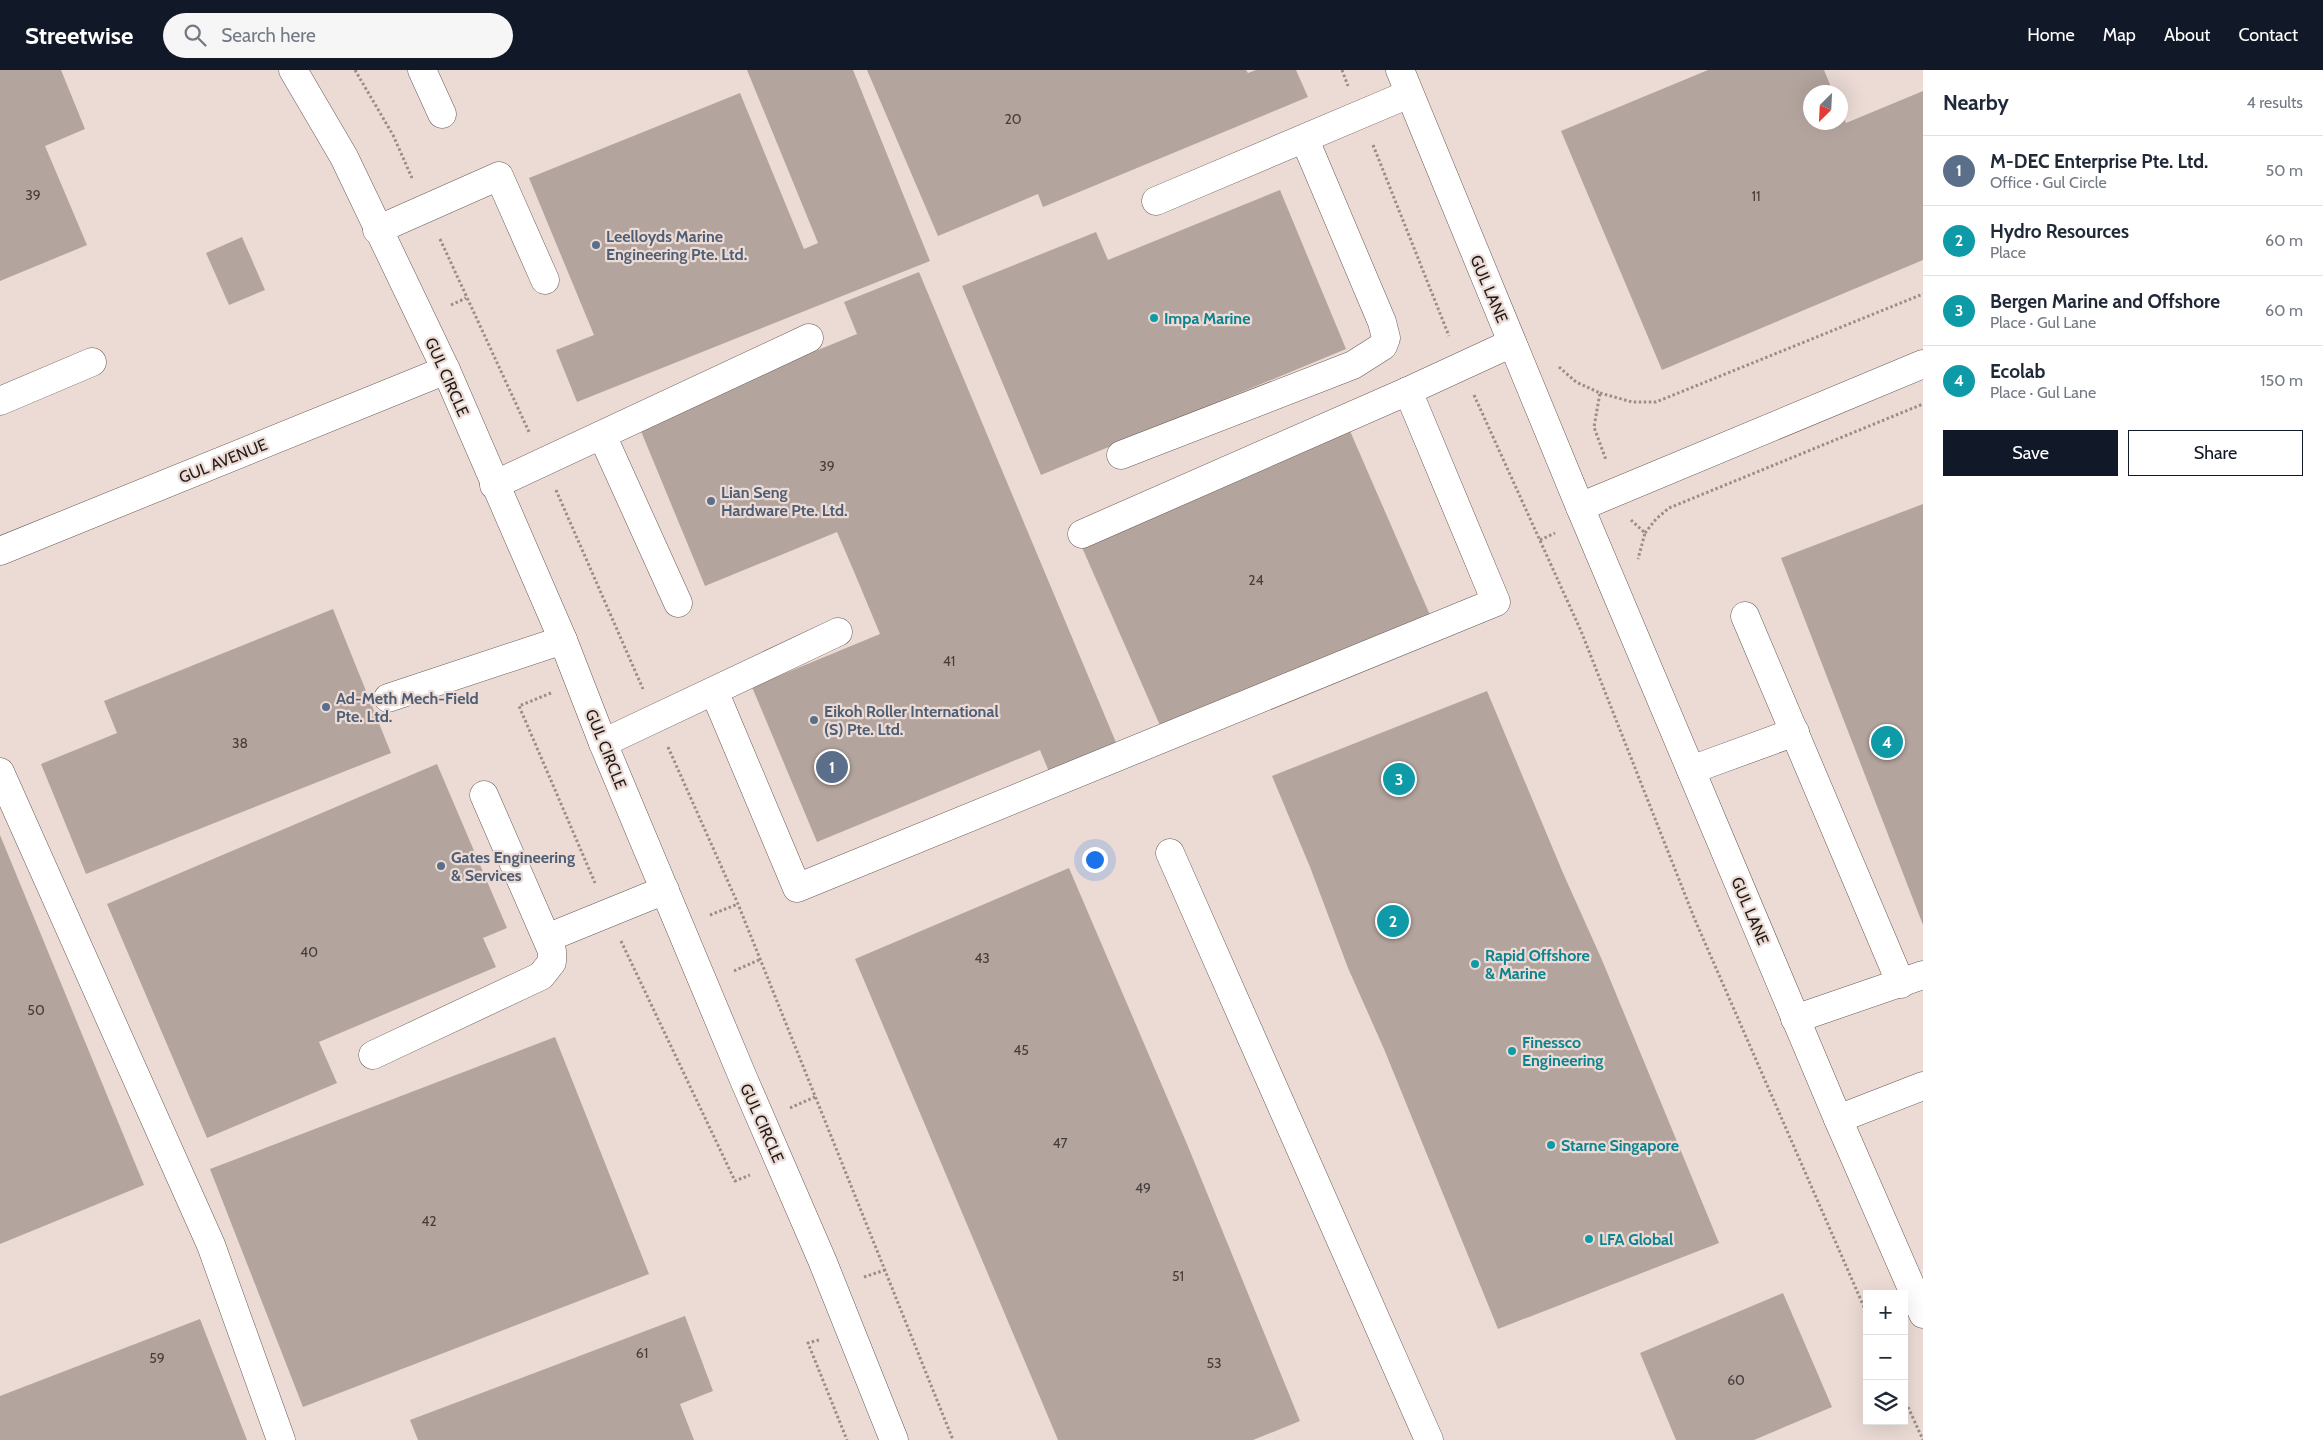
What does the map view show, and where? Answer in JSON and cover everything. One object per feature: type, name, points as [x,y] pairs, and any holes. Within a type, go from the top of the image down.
[{"type":"street","name":"GUL CIRCLE","points":[[293,70],[344,157],[377,230],[446,370],[562,640],[603,743],[850,1329],[894,1440]]},
{"type":"street","points":[[422,70],[442,114]]},
{"type":"street","points":[[1156,201],[1361,115],[1404,82]]},
{"type":"street","name":"GUL LANE","points":[[1404,82],[1795,1018],[1923,1314]]},
{"type":"street","points":[[1121,455],[1353,365],[1383,346],[1386,338],[1382,322],[1305,140]]},
{"type":"street","points":[[377,230],[499,176],[545,280]]},
{"type":"street","points":[[494,485],[809,338]]},
{"type":"street","points":[[1082,534],[1408,391],[1512,343]]},
{"type":"street","points":[[0,401],[92,362]]},
{"type":"street","points":[[1580,507],[1923,364]]},
{"type":"street","name":"GUL AVENUE","points":[[0,551],[446,370]]},
{"type":"street","points":[[714,691],[797,888],[1496,602],[1408,391]]},
{"type":"street","points":[[602,435],[678,603]]},
{"type":"street","points":[[1745,616],[1795,732],[1912,980],[1795,1018]]},
{"type":"street","points":[[603,743],[838,632]]},
{"type":"street","points":[[388,698],[562,640]]},
{"type":"street","points":[[1691,770],[1795,732]]},
{"type":"street","points":[[0,772],[210,1245],[281,1440]]},
{"type":"street","points":[[372,1055],[541,976],[552,962],[552,951],[547,938],[484,795]]},
{"type":"street","points":[[1170,852],[1429,1440]]},
{"type":"street","points":[[547,938],[665,890]]},
{"type":"street","points":[[1838,1119],[1923,1086]]},
{"type":"path","points":[[355,70],[393,135],[543,462],[738,904],[953,1440]]},
{"type":"path","points":[[1342,70],[1461,367],[1581,631],[1695,920],[1863,1305]]},
{"type":"path","points":[[1600,393],[1632,402],[1656,402],[1923,294]]},
{"type":"path","points":[[1645,533],[1656,518],[1668,508],[1923,404]]},
{"type":"path","points":[[847,1440],[808,1343],[850,1329]]},
{"type":"path","points":[[1908,1407],[1922,1440]]},
{"type":"building","points":[[0,70],[61,70],[85,129],[45,146],[87,245],[0,281]]},
{"type":"building","points":[[747,70],[853,70],[930,261],[577,402],[556,350],[594,335],[529,178],[740,93],[804,249],[818,243]]},
{"type":"building","points":[[867,70],[1246,70],[1248,73],[1256,70],[1296,70],[1308,97],[1043,207],[1038,194],[938,236]]},
{"type":"building","points":[[1708,70],[1824,70],[1830,85],[1803,85],[1803,130],[1848,130],[1848,122],[1923,91],[1923,260],[1662,370],[1561,131]]},
{"type":"building","name":"Impa Marine","points":[[1280,190],[1346,349],[1041,475],[962,286],[1096,232],[1108,260]]},
{"type":"building","points":[[242,237],[265,290],[229,305],[206,253]]},
{"type":"building","points":[[919,272],[1120,752],[1052,779],[1040,750],[817,842],[752,687],[880,634],[855,574],[837,532],[705,586],[638,424],[857,334],[844,302]]},
{"type":"building","points":[[1350,431],[1430,615],[1162,730],[1081,545]]},
{"type":"building","points":[[1923,504],[1923,925],[1781,558]]},
{"type":"building","points":[[333,609],[391,753],[86,874],[41,764],[117,733],[104,701]]},
{"type":"building","points":[[1487,691],[1563,873],[1602,960],[1719,1243],[1498,1329],[1384,1049],[1348,968],[1310,867],[1272,776]]},
{"type":"building","points":[[437,764],[507,928],[483,938],[496,967],[319,1042],[337,1083],[207,1138],[107,904]]},
{"type":"building","points":[[0,835],[144,1185],[0,1244]]},
{"type":"building","points":[[1069,868],[1187,1144],[1300,1421],[1253,1440],[1058,1440],[855,959]]},
{"type":"building","points":[[555,1037],[649,1274],[303,1407],[210,1169]]},
{"type":"building","points":[[1783,1293],[1832,1407],[1754,1440],[1676,1440],[1640,1353]]},
{"type":"building","points":[[685,1316],[713,1391],[680,1404],[694,1440],[418,1440],[410,1420]]},
{"type":"building","points":[[200,1319],[247,1440],[0,1440],[0,1396]]},
{"type":"place","name":"Leelloyds Marine Engineering Pte. Ltd.","points":[[596,245]]},
{"type":"place","name":"Impa Marine","points":[[1154,318]]},
{"type":"place","name":"Lian Seng Hardware Pte. Ltd.","points":[[711,501]]},
{"type":"place","name":"Ad-Meth Mech-Field Pte. Ltd.","points":[[326,707]]},
{"type":"place","name":"Eikoh Roller International (S) Pte. Ltd.","points":[[814,720]]},
{"type":"place","name":"Ecolab","points":[[1887,742]]},
{"type":"place","name":"M-DEC Enterprise Pte. Ltd.","points":[[832,767]]},
{"type":"place","name":"Bergen Marine and Offshore","points":[[1399,779]]},
{"type":"place","name":"Gates Engineering & Services","points":[[441,866]]},
{"type":"place","name":"Hydro Resources","points":[[1393,921]]},
{"type":"place","name":"Rapid Offshore & Marine","points":[[1475,964]]},
{"type":"place","name":"Finessco Engineering","points":[[1512,1051]]},
{"type":"place","name":"Starne Singapore","points":[[1551,1145]]},
{"type":"place","name":"LFA Global","points":[[1589,1239]]}]
